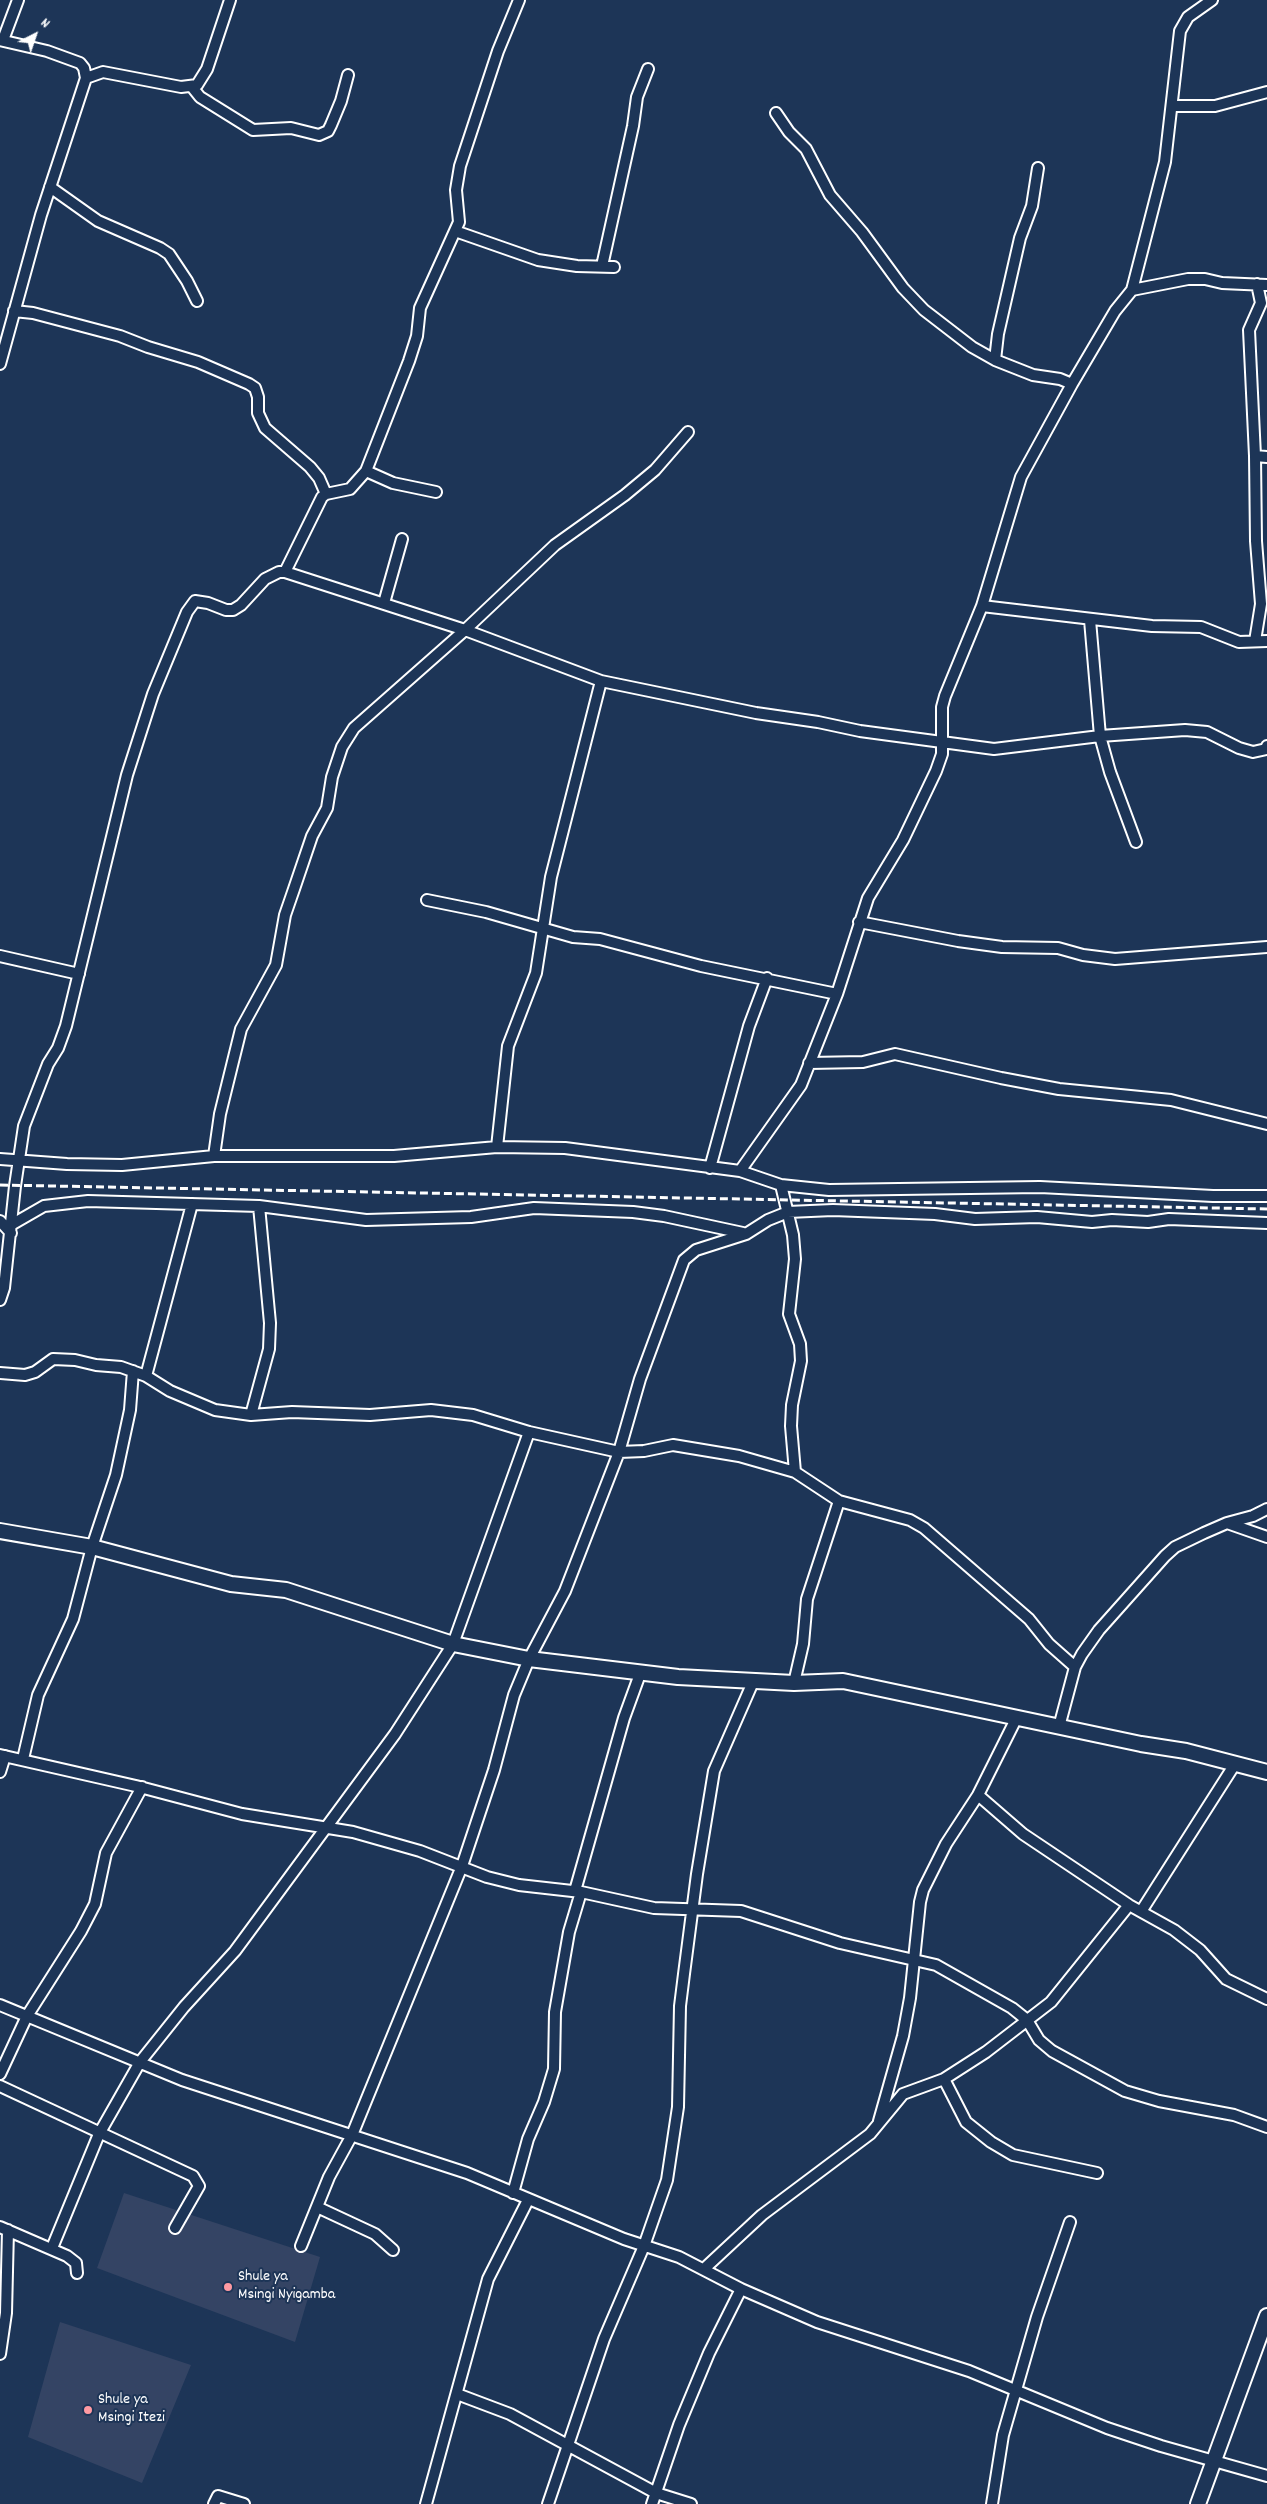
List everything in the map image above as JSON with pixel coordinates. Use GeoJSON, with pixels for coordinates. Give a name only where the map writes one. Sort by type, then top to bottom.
{"type":"FeatureCollection","features":[{"type":"Feature","properties":{"kind":"street"},"geometry":{"type":"LineString","coordinates":[[0,364],[50,187],[86,78],[84,68],[80,63],[47,51],[1,40],[18,0]]}},
{"type":"Feature","properties":{"kind":"street"},"geometry":{"type":"LineString","coordinates":[[86,78],[103,72],[181,87],[197,85],[207,69],[230,0]]}},
{"type":"Feature","properties":{"kind":"street"},"geometry":{"type":"LineString","coordinates":[[285,572],[317,504],[326,494],[350,490],[366,471],[409,361],[416,336],[420,308],[460,222],[456,190],[460,166],[498,51],[519,0]]}},
{"type":"Feature","properties":{"kind":"street"},"geometry":{"type":"LineString","coordinates":[[740,1171],[796,1092],[810,1063],[837,994],[868,898],[903,840],[936,771],[942,754],[942,707],[945,696],[958,669],[966,642],[982,606],[1021,477],[1072,384],[1115,312],[1132,290],[1159,188],[1172,106],[1180,31],[1188,17],[1212,0]]}},
{"type":"Feature","properties":{"kind":"street"},"geometry":{"type":"LineString","coordinates":[[602,266],[633,126],[637,97],[648,69]]}},
{"type":"Feature","properties":{"kind":"street"},"geometry":{"type":"LineString","coordinates":[[192,87],[200,98],[253,130],[291,128],[319,135],[328,131],[331,125],[341,101],[348,75]]}},
{"type":"Feature","properties":{"kind":"street"},"geometry":{"type":"LineString","coordinates":[[1172,106],[1215,106],[1267,92]]}},
{"type":"Feature","properties":{"kind":"street"},"geometry":{"type":"LineString","coordinates":[[776,113],[789,132],[806,149],[830,195],[862,232],[902,288],[945,328],[995,360],[1033,375],[1060,379],[1072,384]]}},
{"type":"Feature","properties":{"kind":"street"},"geometry":{"type":"LineString","coordinates":[[995,360],[998,334],[1020,238],[1032,206],[1038,168]]}},
{"type":"Feature","properties":{"kind":"street"},"geometry":{"type":"LineString","coordinates":[[50,187],[98,221],[160,248],[168,254],[187,280],[196,301]]}},
{"type":"Feature","properties":{"kind":"street"},"geometry":{"type":"LineString","coordinates":[[455,231],[538,260],[614,267]]}},
{"type":"Feature","properties":{"kind":"street"},"geometry":{"type":"LineString","coordinates":[[1132,290],[1188,279],[1206,278],[1222,283],[1262,285],[1260,303],[1249,330],[1255,456],[1254,494],[1261,604],[1255,641]]}},
{"type":"Feature","properties":{"kind":"street"},"geometry":{"type":"LineString","coordinates":[[14,311],[33,313],[120,336],[148,347],[198,362],[249,384],[255,388],[258,397],[258,413],[265,428],[310,467],[319,478],[326,494]]}},
{"type":"Feature","properties":{"kind":"street"},"geometry":{"type":"LineString","coordinates":[[214,1156],[220,1114],[241,1029],[276,965],[285,915],[306,853],[327,808],[332,778],[342,747],[354,728],[465,630],[555,545],[625,495],[655,470],[688,432]]}},
{"type":"Feature","properties":{"kind":"street"},"geometry":{"type":"LineString","coordinates":[[1255,456],[1267,457]]}},
{"type":"Feature","properties":{"kind":"street"},"geometry":{"type":"LineString","coordinates":[[366,471],[392,483],[436,492]]}},
{"type":"Feature","properties":{"kind":"street"},"geometry":{"type":"LineString","coordinates":[[384,603],[402,539]]}},
{"type":"Feature","properties":{"kind":"street"},"geometry":{"type":"LineString","coordinates":[[0,1300],[4,1288],[24,1126],[48,1064],[58,1048],[66,1026],[127,775],[153,694],[187,612],[195,601],[208,603],[226,610],[233,610],[241,605],[265,579],[279,572],[285,572],[465,630],[601,681],[756,713],[818,722],[860,731],[994,749],[1100,736],[1185,730],[1208,732],[1239,748],[1253,752],[1266,749],[1267,746]]}},
{"type":"Feature","properties":{"kind":"street"},"geometry":{"type":"LineString","coordinates":[[982,606],[1152,626],[1201,627],[1239,642],[1267,641]]}},
{"type":"Feature","properties":{"kind":"street"},"geometry":{"type":"LineString","coordinates":[[1090,620],[1100,736],[1110,772],[1136,842]]}},
{"type":"Feature","properties":{"kind":"street"},"geometry":{"type":"LineString","coordinates":[[497,1147],[508,1046],[536,973],[550,878],[601,681]]}},
{"type":"Feature","properties":{"kind":"street"},"geometry":{"type":"LineString","coordinates":[[427,900],[486,912],[573,938],[600,939],[701,966],[768,978],[837,994]]}},
{"type":"Feature","properties":{"kind":"street"},"geometry":{"type":"LineString","coordinates":[[859,922],[958,941],[1002,946],[1058,948],[1083,955],[1115,959],[1267,947]]}},
{"type":"Feature","properties":{"kind":"street"},"geometry":{"type":"LineString","coordinates":[[0,956],[79,974]]}},
{"type":"Feature","properties":{"kind":"street"},"geometry":{"type":"LineString","coordinates":[[710,1168],[725,1106],[748,1026],[768,978]]}},
{"type":"Feature","properties":{"kind":"street"},"geometry":{"type":"LineString","coordinates":[[810,1063],[863,1062],[895,1054],[1059,1089],[1171,1100],[1267,1124]]}},
{"type":"Feature","properties":{"kind":"street"},"geometry":{"type":"LineString","coordinates":[[0,1159],[68,1164],[122,1165],[214,1156],[394,1156],[497,1147],[565,1148],[740,1171],[782,1185],[830,1190],[1040,1187],[1213,1196],[1267,1196]]}},
{"type":"Feature","properties":{"kind":"street"},"geometry":{"type":"LineString","coordinates":[[782,1185],[795,1259],[788,1314],[800,1344],[801,1361],[792,1405],[791,1426],[795,1472]]}},
{"type":"Feature","properties":{"kind":"street"},"geometry":{"type":"LineString","coordinates":[[11,1229],[44,1206],[57,1203],[88,1201],[258,1206],[366,1220],[471,1217],[534,1208],[633,1212],[664,1216],[746,1234]]}},
{"type":"Feature","properties":{"kind":"street"},"geometry":{"type":"LineString","coordinates":[[146,1376],[192,1204]]}},
{"type":"Feature","properties":{"kind":"street"},"geometry":{"type":"LineString","coordinates":[[251,1415],[269,1349],[270,1323],[258,1206]]}},
{"type":"Feature","properties":{"kind":"street"},"geometry":{"type":"LineString","coordinates":[[301,2246],[329,2177],[352,2135],[462,1866],[494,1770],[514,1695],[529,1659],[565,1590],[619,1452],[640,1379],[684,1260],[696,1250],[746,1234],[768,1220],[788,1212],[833,1210],[935,1214],[975,1219],[1037,1218],[1092,1222],[1112,1220],[1148,1222],[1169,1219],[1267,1223]]}},
{"type":"Feature","properties":{"kind":"street"},"geometry":{"type":"LineString","coordinates":[[0,1221],[11,1229]]}},
{"type":"Feature","properties":{"kind":"street"},"geometry":{"type":"LineString","coordinates":[[0,1373],[25,1375],[35,1372],[54,1359],[61,1359],[96,1366],[120,1367],[146,1376],[170,1391],[215,1410],[251,1415],[292,1412],[370,1415],[431,1410],[473,1415],[529,1432],[619,1452],[644,1451],[673,1445],[739,1456],[795,1472],[839,1501],[910,1520],[924,1528],[1030,1619],[1049,1644],[1075,1667]]}},
{"type":"Feature","properties":{"kind":"street"},"geometry":{"type":"LineString","coordinates":[[23,1759],[38,1695],[73,1619],[92,1547],[124,1441],[130,1410],[132,1371]]}},
{"type":"Feature","properties":{"kind":"street"},"geometry":{"type":"LineString","coordinates":[[52,2248],[99,2134],[140,2062],[235,1950],[395,1734],[453,1644],[529,1432]]}},
{"type":"Feature","properties":{"kind":"street"},"geometry":{"type":"LineString","coordinates":[[794,1683],[803,1644],[807,1600],[839,1501]]}},
{"type":"Feature","properties":{"kind":"street"},"geometry":{"type":"LineString","coordinates":[[1059,1727],[1075,1667],[1099,1630],[1165,1556],[1175,1548],[1227,1523],[1254,1516],[1267,1509]]}},
{"type":"Feature","properties":{"kind":"street"},"geometry":{"type":"LineString","coordinates":[[1227,1523],[1267,1537]]}},
{"type":"Feature","properties":{"kind":"street"},"geometry":{"type":"LineString","coordinates":[[0,1531],[92,1547],[231,1584],[286,1590],[453,1644],[529,1659],[640,1674],[753,1682],[843,1681],[1141,1744],[1186,1751],[1267,1772]]}},
{"type":"Feature","properties":{"kind":"street"},"geometry":{"type":"LineString","coordinates":[[512,2193],[528,2139],[544,2102],[554,2069],[555,2015],[569,1932],[624,1718],[640,1674]]}},
{"type":"Feature","properties":{"kind":"street"},"geometry":{"type":"LineString","coordinates":[[548,2504],[567,2443],[604,2339],[644,2246],[667,2180],[678,2107],[680,2006],[692,1910],[714,1771],[753,1682]]}},
{"type":"Feature","properties":{"kind":"street"},"geometry":{"type":"LineString","coordinates":[[878,2126],[903,2036],[910,1998],[913,1959],[923,1890],[946,1844],[978,1795],[1016,1718]]}},
{"type":"Feature","properties":{"kind":"street"},"geometry":{"type":"LineString","coordinates":[[0,1772],[2,1756],[23,1759],[142,1787],[242,1814],[362,1835],[462,1866],[486,1877],[520,1885],[578,1892],[654,1908],[742,1911],[840,1943],[936,1965],[994,1996],[1027,2020],[1039,2040],[1052,2051],[1125,2091],[1159,2101],[1234,2115],[1267,2127]]}},
{"type":"Feature","properties":{"kind":"street"},"geometry":{"type":"LineString","coordinates":[[1142,1910],[1235,1764]]}},
{"type":"Feature","properties":{"kind":"street"},"geometry":{"type":"LineString","coordinates":[[0,2074],[27,2016],[81,1931],[95,1904],[106,1853],[142,1787]]}},
{"type":"Feature","properties":{"kind":"street"},"geometry":{"type":"LineString","coordinates":[[978,1795],[1023,1834],[1129,1905],[1142,1910],[1200,1950],[1226,1979],[1267,1999]]}},
{"type":"Feature","properties":{"kind":"street"},"geometry":{"type":"LineString","coordinates":[[705,2268],[762,2215],[870,2134],[904,2094],[944,2078],[986,2052],[1051,2002],[1129,1905]]}},
{"type":"Feature","properties":{"kind":"street"},"geometry":{"type":"LineString","coordinates":[[0,2005],[182,2080],[467,2173],[528,2200],[705,2268],[741,2289],[817,2322],[969,2371],[1107,2428],[1214,2462],[1267,2476]]}},
{"type":"Feature","properties":{"kind":"street"},"geometry":{"type":"LineString","coordinates":[[944,2078],[966,2122],[991,2142],[1014,2155],[1097,2173]]}},
{"type":"Feature","properties":{"kind":"street"},"geometry":{"type":"LineString","coordinates":[[0,2086],[99,2134],[184,2170],[199,2182],[199,2186],[175,2228]]}},
{"type":"Feature","properties":{"kind":"street"},"geometry":{"type":"LineString","coordinates":[[426,2504],[488,2278],[528,2200]]}},
{"type":"Feature","properties":{"kind":"street"},"geometry":{"type":"LineString","coordinates":[[316,2207],[374,2234],[393,2250]]}},
{"type":"Feature","properties":{"kind":"street"},"geometry":{"type":"LineString","coordinates":[[992,2504],[1004,2435],[1037,2317],[1070,2222]]}},
{"type":"Feature","properties":{"kind":"street"},"geometry":{"type":"LineString","coordinates":[[0,2354],[6,2312],[4,2229],[52,2248],[76,2263],[76,2273]]}},
{"type":"Feature","properties":{"kind":"street"},"geometry":{"type":"LineString","coordinates":[[652,2504],[679,2425],[708,2354],[741,2289]]}},
{"type":"Feature","properties":{"kind":"street"},"geometry":{"type":"LineString","coordinates":[[1198,2504],[1263,2341],[1267,2316]]}},
{"type":"Feature","properties":{"kind":"street"},"geometry":{"type":"LineString","coordinates":[[457,2394],[510,2414],[567,2443],[656,2493],[691,2504]]}},
{"type":"Feature","properties":{"kind":"street"},"geometry":{"type":"LineString","coordinates":[[214,2504],[218,2496],[244,2504]]}},
{"type":"Feature","properties":{"kind":"shaded area"},"geometry":{"type":"Polygon","coordinates":[[[124,2193],[320,2257],[295,2342],[97,2268],[124,2193]]]}},
{"type":"Feature","properties":{"kind":"shaded area"},"geometry":{"type":"Polygon","coordinates":[[[60,2322],[191,2365],[142,2483],[28,2437],[60,2322]]]}},
{"type":"Feature","properties":{"kind":"railway"},"geometry":{"type":"LineString","coordinates":[[0,1185],[1267,1209]]}},
{"type":"Feature","properties":{"kind":"place","name":"Shule ya Msingi Nyigamba"},"geometry":{"type":"Point","coordinates":[228,2287]}},
{"type":"Feature","properties":{"kind":"place","name":"Shule ya Msingi Itezi"},"geometry":{"type":"Point","coordinates":[88,2410]}}]}
